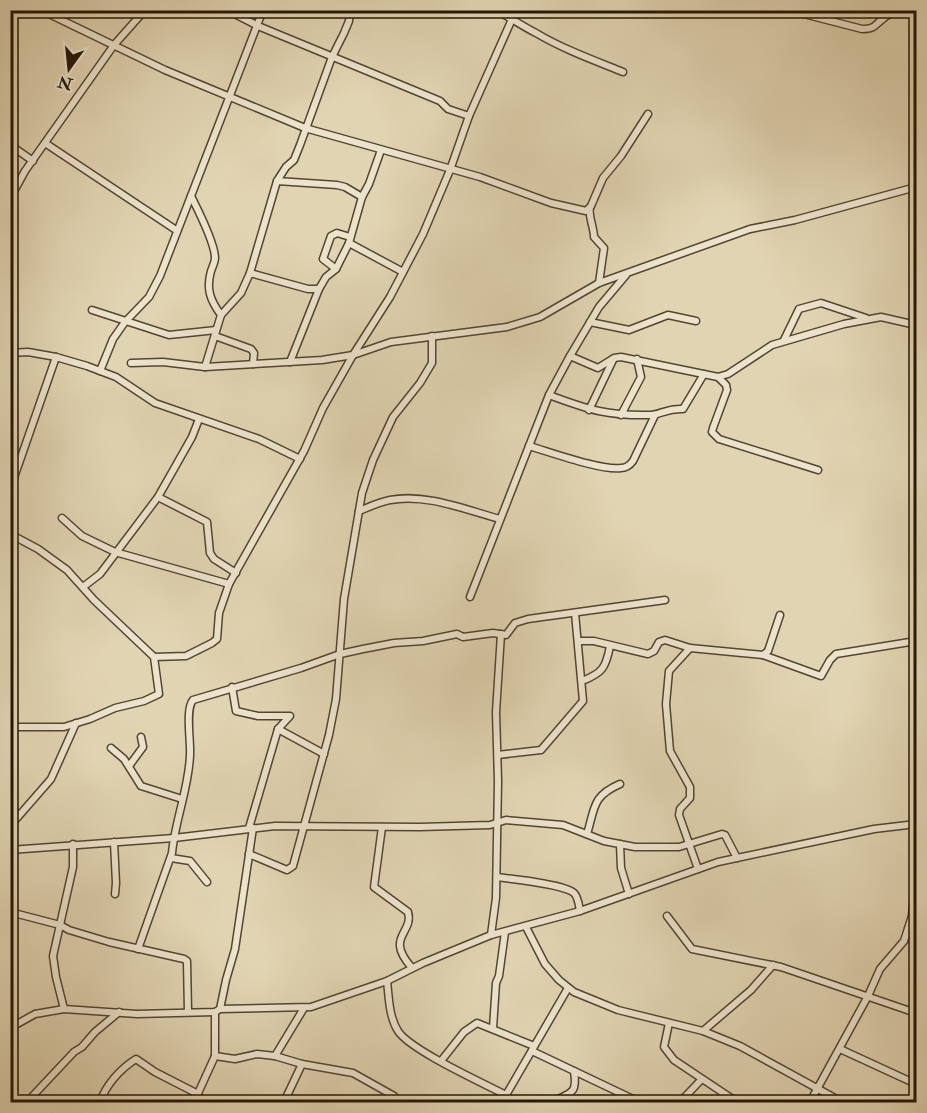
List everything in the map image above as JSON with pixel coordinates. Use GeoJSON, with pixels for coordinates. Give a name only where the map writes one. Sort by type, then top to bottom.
{"type":"FeatureCollection","features":[{"type":"Feature","properties":{"kind":"street"},"geometry":{"type":"LineString","coordinates":[[37,10],[230,98],[305,128],[480,177],[559,205],[586,211],[591,206]]}},
{"type":"Feature","properties":{"kind":"street"},"geometry":{"type":"LineString","coordinates":[[10,218],[13,193],[33,161],[114,45],[145,10]]}},
{"type":"Feature","properties":{"kind":"street"},"geometry":{"type":"LineString","coordinates":[[227,10],[258,26],[440,101],[448,109],[469,116]]}},
{"type":"Feature","properties":{"kind":"street"},"geometry":{"type":"LineString","coordinates":[[100,372],[113,339],[125,321],[149,297],[160,276],[263,10]]}},
{"type":"Feature","properties":{"kind":"street"},"geometry":{"type":"LineString","coordinates":[[206,367],[221,315],[241,293],[250,273],[277,181],[286,167],[294,160],[332,57],[345,33],[350,10]]}},
{"type":"Feature","properties":{"kind":"street"},"geometry":{"type":"LineString","coordinates":[[495,10],[567,49],[623,72]]}},
{"type":"Feature","properties":{"kind":"street"},"geometry":{"type":"LineString","coordinates":[[154,657],[186,656],[217,639],[219,613],[229,584],[300,459],[323,408],[423,234],[450,170],[469,116],[516,10]]}},
{"type":"Feature","properties":{"kind":"street"},"geometry":{"type":"LineString","coordinates":[[800,13],[869,29],[877,26],[884,18],[898,10]]}},
{"type":"Feature","properties":{"kind":"street"},"geometry":{"type":"LineString","coordinates":[[599,283],[604,248],[594,237],[594,225],[589,213],[591,206],[603,178],[621,156],[648,114]]}},
{"type":"Feature","properties":{"kind":"street"},"geometry":{"type":"LineString","coordinates":[[45,143],[176,230]]}},
{"type":"Feature","properties":{"kind":"street"},"geometry":{"type":"LineString","coordinates":[[10,145],[33,161]]}},
{"type":"Feature","properties":{"kind":"street"},"geometry":{"type":"LineString","coordinates":[[290,363],[319,289],[326,277],[336,269],[350,240],[362,197],[381,150]]}},
{"type":"Feature","properties":{"kind":"street"},"geometry":{"type":"LineString","coordinates":[[277,181],[337,185],[362,197]]}},
{"type":"Feature","properties":{"kind":"street"},"geometry":{"type":"LineString","coordinates":[[131,363],[163,362],[206,367],[290,363],[353,355],[392,342],[531,321],[599,283],[750,229],[795,220],[916,187]]}},
{"type":"Feature","properties":{"kind":"street"},"geometry":{"type":"LineString","coordinates":[[191,196],[203,219],[215,258],[208,282],[209,292],[211,302],[221,315]]}},
{"type":"Feature","properties":{"kind":"street"},"geometry":{"type":"LineString","coordinates":[[336,269],[323,259],[331,236],[337,233],[403,272]]}},
{"type":"Feature","properties":{"kind":"street"},"geometry":{"type":"LineString","coordinates":[[10,236],[10,253]]}},
{"type":"Feature","properties":{"kind":"street"},"geometry":{"type":"LineString","coordinates":[[250,273],[308,289],[319,289]]}},
{"type":"Feature","properties":{"kind":"street"},"geometry":{"type":"LineString","coordinates":[[470,597],[549,395],[599,307],[626,274]]}},
{"type":"Feature","properties":{"kind":"street"},"geometry":{"type":"LineString","coordinates":[[607,280],[617,286]]}},
{"type":"Feature","properties":{"kind":"street"},"geometry":{"type":"LineString","coordinates":[[784,340],[799,309],[819,303],[866,319]]}},
{"type":"Feature","properties":{"kind":"street"},"geometry":{"type":"LineString","coordinates":[[92,309],[169,334],[216,333],[251,349],[254,353],[253,364]]}},
{"type":"Feature","properties":{"kind":"street"},"geometry":{"type":"LineString","coordinates":[[590,322],[629,330],[668,315],[696,321]]}},
{"type":"Feature","properties":{"kind":"street"},"geometry":{"type":"LineString","coordinates":[[570,356],[598,368],[614,358],[637,359],[718,377],[729,374],[761,351],[784,340],[881,317],[916,326]]}},
{"type":"Feature","properties":{"kind":"street"},"geometry":{"type":"LineString","coordinates":[[249,855],[280,868],[290,869],[324,754],[336,699],[344,599],[359,511],[369,470],[393,417],[432,363],[432,336]]}},
{"type":"Feature","properties":{"kind":"street"},"geometry":{"type":"LineString","coordinates":[[10,353],[28,352],[56,357],[116,377],[155,403],[259,439],[300,459]]}},
{"type":"Feature","properties":{"kind":"street"},"geometry":{"type":"LineString","coordinates":[[10,489],[56,357]]}},
{"type":"Feature","properties":{"kind":"street"},"geometry":{"type":"LineString","coordinates":[[589,410],[614,358]]}},
{"type":"Feature","properties":{"kind":"street"},"geometry":{"type":"LineString","coordinates":[[621,415],[641,377],[637,359]]}},
{"type":"Feature","properties":{"kind":"street"},"geometry":{"type":"LineString","coordinates":[[549,395],[589,410],[621,415],[655,415],[671,408],[683,409],[704,374]]}},
{"type":"Feature","properties":{"kind":"street"},"geometry":{"type":"LineString","coordinates":[[718,377],[726,385],[727,390],[713,428],[712,432],[715,436],[818,470]]}},
{"type":"Feature","properties":{"kind":"street"},"geometry":{"type":"LineString","coordinates":[[529,446],[606,468],[622,468],[630,466],[655,415]]}},
{"type":"Feature","properties":{"kind":"street"},"geometry":{"type":"LineString","coordinates":[[82,587],[100,574],[158,496],[192,437],[199,419]]}},
{"type":"Feature","properties":{"kind":"street"},"geometry":{"type":"LineString","coordinates":[[158,496],[207,522],[210,553],[214,559],[236,573]]}},
{"type":"Feature","properties":{"kind":"street"},"geometry":{"type":"LineString","coordinates":[[359,511],[387,500],[408,498],[435,502],[501,519]]}},
{"type":"Feature","properties":{"kind":"street"},"geometry":{"type":"LineString","coordinates":[[62,518],[82,536],[115,552],[229,584]]}},
{"type":"Feature","properties":{"kind":"street"},"geometry":{"type":"LineString","coordinates":[[10,534],[38,549],[67,570],[154,657],[159,694],[64,727],[10,728]]}},
{"type":"Feature","properties":{"kind":"street"},"geometry":{"type":"LineString","coordinates":[[138,949],[171,858],[189,774],[190,703],[199,697],[301,668],[339,654],[457,634],[463,637],[507,634],[515,622],[528,619],[665,600]]}},
{"type":"Feature","properties":{"kind":"street"},"geometry":{"type":"LineString","coordinates":[[498,755],[537,751],[546,746],[583,701],[575,613]]}},
{"type":"Feature","properties":{"kind":"street"},"geometry":{"type":"LineString","coordinates":[[763,655],[768,651],[780,615]]}},
{"type":"Feature","properties":{"kind":"street"},"geometry":{"type":"LineString","coordinates":[[491,935],[495,917],[497,877],[496,712],[501,634]]}},
{"type":"Feature","properties":{"kind":"street"},"geometry":{"type":"LineString","coordinates":[[578,642],[590,640],[648,654],[654,651],[662,640],[690,648],[763,655],[821,676],[836,654],[916,641]]}},
{"type":"Feature","properties":{"kind":"street"},"geometry":{"type":"LineString","coordinates":[[582,681],[595,676],[605,665],[610,646]]}},
{"type":"Feature","properties":{"kind":"street"},"geometry":{"type":"LineString","coordinates":[[690,648],[669,671],[666,704],[670,751],[690,787],[690,798],[680,809],[679,815],[698,869]]}},
{"type":"Feature","properties":{"kind":"street"},"geometry":{"type":"LineString","coordinates":[[194,1102],[215,1056],[218,1010],[235,949],[251,828],[278,729],[290,716],[258,716],[236,711],[232,687]]}},
{"type":"Feature","properties":{"kind":"street"},"geometry":{"type":"LineString","coordinates":[[10,826],[51,779],[76,723]]}},
{"type":"Feature","properties":{"kind":"street"},"geometry":{"type":"LineString","coordinates":[[278,729],[324,754]]}},
{"type":"Feature","properties":{"kind":"street"},"geometry":{"type":"LineString","coordinates":[[129,766],[143,747],[141,737]]}},
{"type":"Feature","properties":{"kind":"street"},"geometry":{"type":"LineString","coordinates":[[111,748],[124,759],[141,786],[182,799]]}},
{"type":"Feature","properties":{"kind":"street"},"geometry":{"type":"LineString","coordinates":[[587,834],[597,800],[605,791],[620,784]]}},
{"type":"Feature","properties":{"kind":"street"},"geometry":{"type":"LineString","coordinates":[[10,849],[174,838],[251,828],[490,825],[506,820],[557,824],[620,844],[648,847],[679,847],[723,834],[737,858]]}},
{"type":"Feature","properties":{"kind":"street"},"geometry":{"type":"LineString","coordinates":[[10,1028],[35,1014],[64,1009],[137,1014],[303,1008],[342,998],[387,981],[491,935],[580,911],[698,869],[737,858],[874,829],[915,825],[916,832]]}},
{"type":"Feature","properties":{"kind":"street"},"geometry":{"type":"LineString","coordinates":[[382,827],[374,887],[408,912],[409,917],[400,945],[402,957],[412,968]]}},
{"type":"Feature","properties":{"kind":"street"},"geometry":{"type":"LineString","coordinates":[[114,842],[115,894]]}},
{"type":"Feature","properties":{"kind":"street"},"geometry":{"type":"LineString","coordinates":[[64,1009],[53,956],[73,867],[74,844]]}},
{"type":"Feature","properties":{"kind":"street"},"geometry":{"type":"LineString","coordinates":[[620,844],[621,868],[629,894]]}},
{"type":"Feature","properties":{"kind":"street"},"geometry":{"type":"LineString","coordinates":[[171,858],[190,861],[207,882]]}},
{"type":"Feature","properties":{"kind":"street"},"geometry":{"type":"LineString","coordinates":[[810,1102],[819,1089],[882,966],[904,941],[912,916],[916,872]]}},
{"type":"Feature","properties":{"kind":"street"},"geometry":{"type":"LineString","coordinates":[[497,877],[557,886],[571,891],[577,899],[580,911]]}},
{"type":"Feature","properties":{"kind":"street"},"geometry":{"type":"LineString","coordinates":[[10,912],[138,949],[184,959],[187,962],[188,1012]]}},
{"type":"Feature","properties":{"kind":"street"},"geometry":{"type":"LineString","coordinates":[[667,916],[692,949],[796,971],[916,1013]]}},
{"type":"Feature","properties":{"kind":"street"},"geometry":{"type":"LineString","coordinates":[[526,927],[545,964],[568,988],[618,1010],[703,1030],[740,1047],[842,1102]]}},
{"type":"Feature","properties":{"kind":"street"},"geometry":{"type":"LineString","coordinates":[[493,1029],[496,983],[505,932]]}},
{"type":"Feature","properties":{"kind":"street"},"geometry":{"type":"LineString","coordinates":[[703,1030],[751,990],[773,966]]}},
{"type":"Feature","properties":{"kind":"street"},"geometry":{"type":"LineString","coordinates":[[387,981],[390,1008],[396,1029],[407,1041],[506,1095]]}},
{"type":"Feature","properties":{"kind":"street"},"geometry":{"type":"LineString","coordinates":[[502,1102],[568,988]]}},
{"type":"Feature","properties":{"kind":"street"},"geometry":{"type":"LineString","coordinates":[[275,1056],[303,1008]]}},
{"type":"Feature","properties":{"kind":"street"},"geometry":{"type":"LineString","coordinates":[[27,1102],[74,1052],[119,1012]]}},
{"type":"Feature","properties":{"kind":"street"},"geometry":{"type":"LineString","coordinates":[[669,1023],[664,1047],[674,1060],[737,1102]]}},
{"type":"Feature","properties":{"kind":"street"},"geometry":{"type":"LineString","coordinates":[[441,1061],[472,1025],[481,1024],[533,1048],[634,1101],[647,1102]]}},
{"type":"Feature","properties":{"kind":"street"},"geometry":{"type":"LineString","coordinates":[[840,1049],[916,1084]]}},
{"type":"Feature","properties":{"kind":"street"},"geometry":{"type":"LineString","coordinates":[[215,1056],[235,1059],[257,1054],[275,1056],[302,1064],[353,1073],[393,1096],[388,1102]]}},
{"type":"Feature","properties":{"kind":"street"},"geometry":{"type":"LineString","coordinates":[[100,1102],[105,1088],[136,1059],[164,1077],[198,1094]]}},
{"type":"Feature","properties":{"kind":"street"},"geometry":{"type":"LineString","coordinates":[[284,1102],[302,1064]]}},
{"type":"Feature","properties":{"kind":"street"},"geometry":{"type":"LineString","coordinates":[[556,1102],[571,1093],[576,1086],[574,1071]]}},
{"type":"Feature","properties":{"kind":"street"},"geometry":{"type":"LineString","coordinates":[[680,1102],[701,1080]]}}]}
